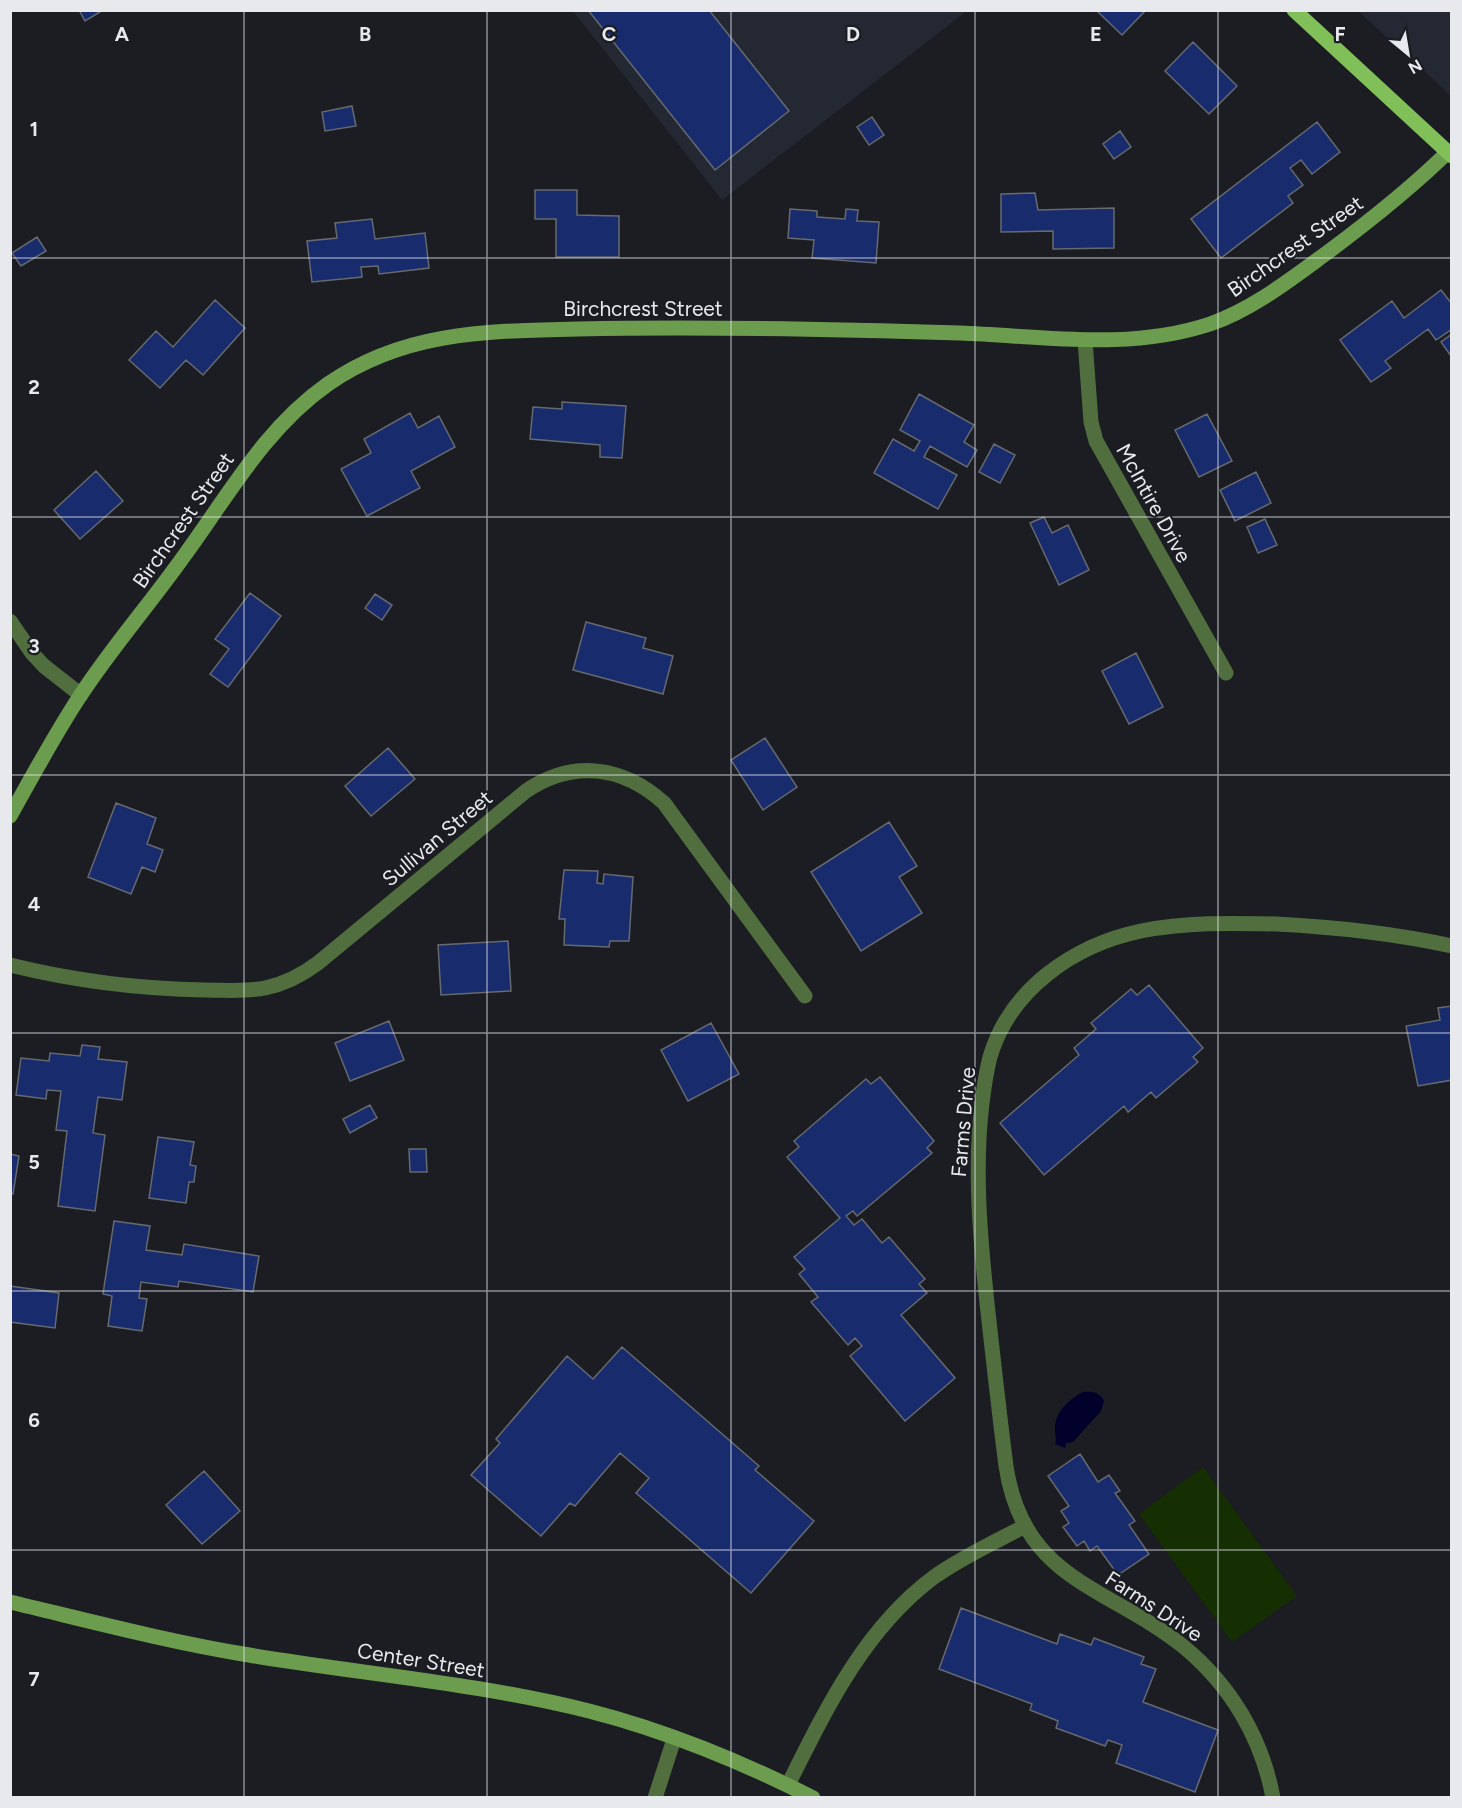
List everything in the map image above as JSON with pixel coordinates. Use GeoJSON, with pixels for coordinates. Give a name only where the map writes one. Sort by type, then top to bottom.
{"type":"FeatureCollection","features":[{"type":"Feature","properties":{"kind":"main road"},"geometry":{"type":"LineString","coordinates":[[1294,10],[1450,154]]}},
{"type":"Feature","properties":{"kind":"street","name":"Birchcrest Street"},"geometry":{"type":"LineString","coordinates":[[10,816],[50,744],[81,695],[183,558],[241,473],[292,413],[327,385],[377,356],[396,349],[444,338],[506,331],[798,328],[1085,340],[1146,338],[1175,334],[1215,322],[1241,310],[1299,274],[1408,190],[1450,154]]}},
{"type":"Feature","properties":{"kind":"street","name":"McIntire Drive"},"geometry":{"type":"LineString","coordinates":[[1085,340],[1090,422],[1096,441],[1226,673]]}},
{"type":"Feature","properties":{"kind":"street"},"geometry":{"type":"LineString","coordinates":[[10,621],[44,666],[81,695]]}},
{"type":"Feature","properties":{"kind":"street","name":"Sullivan Street"},"geometry":{"type":"LineString","coordinates":[[10,965],[90,981],[180,990],[241,990],[278,985],[300,975],[318,963],[526,791],[558,775],[589,771],[610,773],[630,780],[648,790],[664,803],[805,996]]}},
{"type":"Feature","properties":{"kind":"street","name":"Farms Drive"},"geometry":{"type":"LineString","coordinates":[[1273,1797],[1264,1762],[1247,1720],[1206,1667],[1160,1630],[1068,1574],[1046,1554],[1025,1526],[1014,1501],[1006,1466],[978,1205],[980,1124],[986,1074],[1000,1032],[1026,994],[1041,979],[1075,955],[1139,932],[1167,927],[1230,922],[1357,929],[1452,946]]}},
{"type":"Feature","properties":{"kind":"street"},"geometry":{"type":"LineString","coordinates":[[788,1785],[828,1706],[857,1660],[895,1611],[914,1593],[957,1562],[1025,1526]]}},
{"type":"Feature","properties":{"kind":"street","name":"Center Street"},"geometry":{"type":"LineString","coordinates":[[10,1602],[204,1648],[471,1689],[550,1703],[618,1719],[729,1759],[813,1797]]}},
{"type":"Feature","properties":{"kind":"street"},"geometry":{"type":"LineString","coordinates":[[655,1797],[674,1738]]}},
{"type":"Feature","properties":{"kind":"shaded area"},"geometry":{"type":"Polygon","coordinates":[[[573,11],[967,11],[722,200],[573,11]]]}},
{"type":"Feature","properties":{"kind":"shaded area"},"geometry":{"type":"Polygon","coordinates":[[[1358,11],[1451,11],[1451,96],[1358,11]]]}},
{"type":"Feature","properties":{"kind":"green space"},"geometry":{"type":"Polygon","coordinates":[[[1203,1467],[1297,1596],[1232,1642],[1139,1514],[1203,1467]]]}},
{"type":"Feature","properties":{"kind":"water"},"geometry":{"type":"Polygon","coordinates":[[[1083,1392],[1093,1392],[1100,1396],[1104,1401],[1101,1411],[1073,1442],[1066,1443],[1065,1448],[1055,1444],[1055,1424],[1060,1412],[1073,1398],[1083,1392]]]}},
{"type":"Feature","properties":{"kind":"building"},"geometry":{"type":"Polygon","coordinates":[[[79,10],[99,10],[100,12],[85,21],[79,10]]]}},
{"type":"Feature","properties":{"kind":"building"},"geometry":{"type":"Polygon","coordinates":[[[588,10],[709,10],[789,111],[715,170],[588,10]]]}},
{"type":"Feature","properties":{"kind":"building"},"geometry":{"type":"Polygon","coordinates":[[[1096,10],[1146,10],[1122,35],[1096,10]]]}},
{"type":"Feature","properties":{"kind":"building"},"geometry":{"type":"Polygon","coordinates":[[[1193,42],[1237,86],[1209,114],[1165,71],[1193,42]]]}},
{"type":"Feature","properties":{"kind":"building"},"geometry":{"type":"Polygon","coordinates":[[[352,106],[356,126],[325,131],[322,112],[352,106]]]}},
{"type":"Feature","properties":{"kind":"building"},"geometry":{"type":"Polygon","coordinates":[[[872,117],[884,135],[869,145],[857,127],[872,117]]]}},
{"type":"Feature","properties":{"kind":"building"},"geometry":{"type":"Polygon","coordinates":[[[1317,122],[1340,152],[1312,174],[1301,160],[1290,168],[1303,185],[1288,196],[1293,203],[1221,258],[1191,219],[1317,122]]]}},
{"type":"Feature","properties":{"kind":"building"},"geometry":{"type":"Polygon","coordinates":[[[1120,131],[1131,147],[1114,159],[1103,144],[1120,131]]]}},
{"type":"Feature","properties":{"kind":"building"},"geometry":{"type":"Polygon","coordinates":[[[535,190],[577,190],[577,215],[619,216],[619,257],[556,257],[556,219],[535,219],[535,190]]]}},
{"type":"Feature","properties":{"kind":"building"},"geometry":{"type":"Polygon","coordinates":[[[1035,193],[1038,210],[1114,208],[1114,248],[1053,249],[1053,231],[1001,232],[1001,194],[1035,193]]]}},
{"type":"Feature","properties":{"kind":"building"},"geometry":{"type":"Polygon","coordinates":[[[790,209],[817,211],[817,217],[845,219],[846,209],[858,210],[857,221],[879,222],[876,263],[812,258],[814,240],[788,238],[790,209]]]}},
{"type":"Feature","properties":{"kind":"building"},"geometry":{"type":"Polygon","coordinates":[[[372,219],[375,239],[425,233],[429,268],[379,274],[378,266],[361,267],[362,277],[312,282],[307,241],[337,238],[335,223],[372,219]]]}},
{"type":"Feature","properties":{"kind":"building"},"geometry":{"type":"Polygon","coordinates":[[[37,237],[46,251],[21,266],[12,253],[37,237]]]}},
{"type":"Feature","properties":{"kind":"building"},"geometry":{"type":"Polygon","coordinates":[[[1441,290],[1452,304],[1452,329],[1436,340],[1428,329],[1385,361],[1391,368],[1371,382],[1340,340],[1392,301],[1404,318],[1441,290]]]}},
{"type":"Feature","properties":{"kind":"building"},"geometry":{"type":"Polygon","coordinates":[[[215,300],[245,328],[203,375],[186,360],[160,388],[129,360],[156,331],[173,347],[215,300]]]}},
{"type":"Feature","properties":{"kind":"building"},"geometry":{"type":"Polygon","coordinates":[[[1452,334],[1452,356],[1451,356],[1441,342],[1452,334]]]}},
{"type":"Feature","properties":{"kind":"building"},"geometry":{"type":"Polygon","coordinates":[[[919,394],[974,425],[964,442],[977,450],[967,467],[930,446],[924,457],[957,475],[938,509],[874,473],[893,439],[914,451],[920,441],[900,430],[919,394]]]}},
{"type":"Feature","properties":{"kind":"building"},"geometry":{"type":"Polygon","coordinates":[[[562,402],[626,406],[622,458],[600,457],[600,445],[530,439],[533,407],[562,409],[562,402]]]}},
{"type":"Feature","properties":{"kind":"building"},"geometry":{"type":"Polygon","coordinates":[[[410,413],[418,428],[439,416],[455,447],[411,471],[420,488],[367,516],[341,469],[371,453],[364,439],[410,413]]]}},
{"type":"Feature","properties":{"kind":"building"},"geometry":{"type":"Polygon","coordinates":[[[1207,414],[1232,461],[1199,477],[1175,430],[1207,414]]]}},
{"type":"Feature","properties":{"kind":"building"},"geometry":{"type":"Polygon","coordinates":[[[994,444],[1015,455],[1000,483],[979,472],[994,444]]]}},
{"type":"Feature","properties":{"kind":"building"},"geometry":{"type":"Polygon","coordinates":[[[96,471],[123,501],[80,539],[54,510],[96,471]]]}},
{"type":"Feature","properties":{"kind":"building"},"geometry":{"type":"Polygon","coordinates":[[[1256,472],[1271,503],[1235,521],[1220,490],[1256,472]]]}},
{"type":"Feature","properties":{"kind":"building"},"geometry":{"type":"Polygon","coordinates":[[[1044,517],[1052,533],[1068,525],[1089,570],[1059,585],[1030,523],[1044,517]]]}},
{"type":"Feature","properties":{"kind":"building"},"geometry":{"type":"Polygon","coordinates":[[[1265,519],[1277,545],[1258,553],[1247,527],[1265,519]]]}},
{"type":"Feature","properties":{"kind":"building"},"geometry":{"type":"Polygon","coordinates":[[[250,593],[281,616],[228,687],[210,674],[229,649],[215,639],[250,593]]]}},
{"type":"Feature","properties":{"kind":"building"},"geometry":{"type":"Polygon","coordinates":[[[375,594],[392,605],[382,620],[365,608],[375,594]]]}},
{"type":"Feature","properties":{"kind":"building"},"geometry":{"type":"Polygon","coordinates":[[[586,622],[646,638],[643,648],[673,656],[663,694],[573,670],[586,622]]]}},
{"type":"Feature","properties":{"kind":"building"},"geometry":{"type":"Polygon","coordinates":[[[1136,653],[1163,707],[1129,724],[1102,671],[1136,653]]]}},
{"type":"Feature","properties":{"kind":"building"},"geometry":{"type":"Polygon","coordinates":[[[765,738],[797,787],[763,810],[731,760],[765,738]]]}},
{"type":"Feature","properties":{"kind":"building"},"geometry":{"type":"Polygon","coordinates":[[[388,748],[415,779],[371,816],[345,786],[388,748]]]}},
{"type":"Feature","properties":{"kind":"building"},"geometry":{"type":"Polygon","coordinates":[[[116,803],[156,818],[147,844],[163,850],[155,872],[142,867],[131,894],[88,877],[116,803]]]}},
{"type":"Feature","properties":{"kind":"building"},"geometry":{"type":"Polygon","coordinates":[[[889,822],[917,866],[899,877],[922,913],[861,951],[811,872],[889,822]]]}},
{"type":"Feature","properties":{"kind":"building"},"geometry":{"type":"Polygon","coordinates":[[[564,870],[598,871],[597,883],[603,884],[604,874],[633,877],[629,941],[610,941],[609,947],[564,945],[565,919],[559,919],[564,870]]]}},
{"type":"Feature","properties":{"kind":"building"},"geometry":{"type":"Polygon","coordinates":[[[508,941],[511,991],[441,995],[438,945],[508,941]]]}},
{"type":"Feature","properties":{"kind":"building"},"geometry":{"type":"Polygon","coordinates":[[[1149,985],[1203,1048],[1193,1057],[1198,1062],[1156,1098],[1151,1092],[1128,1112],[1124,1106],[1044,1175],[1000,1123],[1079,1055],[1074,1048],[1096,1029],[1091,1023],[1131,989],[1137,995],[1149,985]]]}},
{"type":"Feature","properties":{"kind":"building"},"geometry":{"type":"Polygon","coordinates":[[[1452,1006],[1452,1080],[1418,1086],[1406,1026],[1440,1020],[1438,1008],[1452,1006]]]}},
{"type":"Feature","properties":{"kind":"building"},"geometry":{"type":"Polygon","coordinates":[[[389,1021],[404,1060],[350,1081],[335,1043],[389,1021]]]}},
{"type":"Feature","properties":{"kind":"building"},"geometry":{"type":"Polygon","coordinates":[[[711,1023],[739,1074],[688,1101],[661,1050],[711,1023]]]}},
{"type":"Feature","properties":{"kind":"building"},"geometry":{"type":"Polygon","coordinates":[[[82,1045],[100,1047],[98,1059],[127,1062],[122,1100],[98,1097],[93,1133],[105,1135],[95,1211],[58,1206],[67,1131],[56,1130],[61,1091],[47,1090],[46,1099],[16,1095],[21,1058],[49,1061],[50,1053],[80,1056],[82,1045]]]}},
{"type":"Feature","properties":{"kind":"building"},"geometry":{"type":"Polygon","coordinates":[[[880,1077],[934,1141],[927,1148],[932,1153],[857,1216],[853,1211],[846,1216],[854,1225],[862,1219],[882,1243],[889,1237],[925,1279],[919,1284],[927,1293],[901,1315],[955,1378],[905,1421],[850,1356],[862,1346],[855,1338],[848,1345],[811,1302],[818,1297],[799,1274],[805,1269],[794,1257],[840,1218],[787,1157],[799,1147],[794,1141],[866,1079],[871,1084],[880,1077]]]}},
{"type":"Feature","properties":{"kind":"building"},"geometry":{"type":"Polygon","coordinates":[[[370,1105],[377,1118],[350,1133],[343,1119],[370,1105]]]}},
{"type":"Feature","properties":{"kind":"building"},"geometry":{"type":"Polygon","coordinates":[[[158,1137],[194,1142],[190,1165],[196,1166],[194,1182],[189,1182],[186,1203],[149,1198],[158,1137]]]}},
{"type":"Feature","properties":{"kind":"building"},"geometry":{"type":"Polygon","coordinates":[[[409,1149],[426,1149],[427,1172],[410,1172],[409,1149]]]}},
{"type":"Feature","properties":{"kind":"building"},"geometry":{"type":"Polygon","coordinates":[[[10,1154],[19,1156],[13,1194],[10,1194],[10,1154]]]}},
{"type":"Feature","properties":{"kind":"building"},"geometry":{"type":"Polygon","coordinates":[[[114,1221],[150,1226],[146,1250],[182,1255],[184,1244],[259,1256],[253,1292],[179,1281],[178,1287],[141,1282],[139,1298],[147,1299],[142,1331],[108,1326],[112,1296],[103,1294],[114,1221]]]}},
{"type":"Feature","properties":{"kind":"building"},"geometry":{"type":"Polygon","coordinates":[[[10,1286],[59,1293],[55,1328],[10,1322],[10,1286]]]}},
{"type":"Feature","properties":{"kind":"building"},"geometry":{"type":"Polygon","coordinates":[[[622,1347],[759,1466],[755,1470],[814,1521],[751,1593],[636,1493],[649,1478],[620,1453],[575,1506],[570,1503],[541,1536],[471,1475],[500,1443],[496,1439],[567,1356],[593,1379],[622,1347]]]}},
{"type":"Feature","properties":{"kind":"building"},"geometry":{"type":"Polygon","coordinates":[[[1080,1454],[1098,1482],[1109,1475],[1120,1491],[1115,1493],[1135,1521],[1129,1525],[1149,1554],[1118,1575],[1097,1546],[1090,1551],[1084,1541],[1077,1546],[1063,1527],[1069,1523],[1061,1511],[1069,1506],[1048,1476],[1080,1454]]]}},
{"type":"Feature","properties":{"kind":"building"},"geometry":{"type":"Polygon","coordinates":[[[204,1471],[240,1511],[202,1544],[166,1505],[204,1471]]]}},
{"type":"Feature","properties":{"kind":"building"},"geometry":{"type":"Polygon","coordinates":[[[961,1608],[1057,1644],[1060,1634],[1091,1645],[1094,1638],[1144,1657],[1141,1664],[1156,1669],[1143,1702],[1218,1730],[1195,1792],[1116,1763],[1122,1745],[1108,1740],[1105,1746],[1056,1728],[1058,1721],[1030,1710],[1032,1704],[939,1669],[961,1608]]]}}]}
